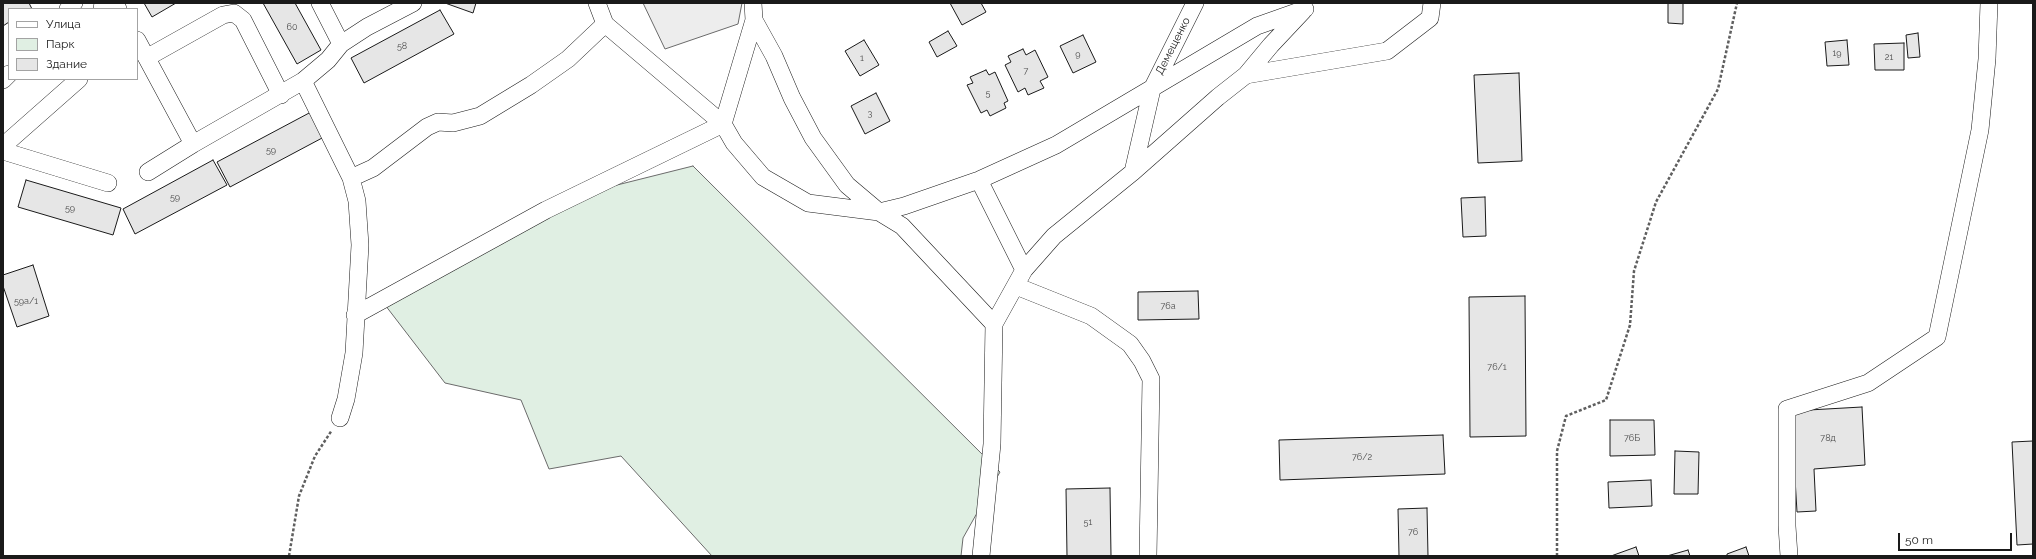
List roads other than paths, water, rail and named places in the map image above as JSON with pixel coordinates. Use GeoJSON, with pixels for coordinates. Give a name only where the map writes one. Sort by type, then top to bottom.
{"type":"FeatureCollection","features":[{"type":"Feature","properties":{"kind":"street"},"geometry":{"type":"LineString","coordinates":[[320,3],[341,44]]}},
{"type":"Feature","properties":{"kind":"street"},"geometry":{"type":"LineString","coordinates":[[148,172],[193,144],[281,95],[303,81],[328,60],[341,44],[367,27],[413,3]]}},
{"type":"Feature","properties":{"kind":"street"},"geometry":{"type":"LineString","coordinates":[[597,3],[605,24],[722,124],[734,143],[763,178],[808,203],[879,212],[904,206],[979,180],[1056,146],[1089,124],[1152,90],[1257,26],[1309,6]]}},
{"type":"Feature","properties":{"kind":"street"},"geometry":{"type":"LineString","coordinates":[[355,315],[546,210],[722,124],[754,20],[753,3]]}},
{"type":"Feature","properties":{"kind":"street","name":"Демещенко"},"geometry":{"type":"LineString","coordinates":[[1133,172],[1152,90],[1195,3]]}},
{"type":"Feature","properties":{"kind":"street"},"geometry":{"type":"LineString","coordinates":[[1246,75],[1387,51],[1430,18],[1432,3]]}},
{"type":"Feature","properties":{"kind":"street"},"geometry":{"type":"LineString","coordinates":[[1790,556],[1787,526],[1787,409],[1868,383],[1937,337],[1980,130],[1987,59],[1989,3]]}},
{"type":"Feature","properties":{"kind":"street"},"geometry":{"type":"LineString","coordinates":[[981,556],[992,444],[994,324],[1024,270],[1054,236],[1133,172],[1218,96],[1246,75],[1271,45],[1309,6]]}},
{"type":"Feature","properties":{"kind":"street"},"geometry":{"type":"LineString","coordinates":[[148,57],[223,15],[234,13],[243,20],[281,95]]}},
{"type":"Feature","properties":{"kind":"street"},"geometry":{"type":"LineString","coordinates":[[754,20],[774,56],[792,98],[812,138],[847,184],[879,212],[902,226],[994,324]]}},
{"type":"Feature","properties":{"kind":"street"},"geometry":{"type":"LineString","coordinates":[[351,178],[373,168],[427,127],[438,122],[453,123],[466,121],[480,116],[531,85],[568,59],[605,24]]}},
{"type":"Feature","properties":{"kind":"street"},"geometry":{"type":"LineString","coordinates":[[138,42],[148,57],[193,144]]}},
{"type":"Feature","properties":{"kind":"street"},"geometry":{"type":"LineString","coordinates":[[3,146],[78,80]]}},
{"type":"Feature","properties":{"kind":"street"},"geometry":{"type":"LineString","coordinates":[[303,81],[351,178],[357,201],[360,245],[354,352],[346,399],[340,418]]}},
{"type":"Feature","properties":{"kind":"street"},"geometry":{"type":"LineString","coordinates":[[3,150],[108,183]]}},
{"type":"Feature","properties":{"kind":"street"},"geometry":{"type":"LineString","coordinates":[[979,180],[1024,270]]}},
{"type":"Feature","properties":{"kind":"street"},"geometry":{"type":"LineString","coordinates":[[1016,286],[1091,316],[1130,344],[1142,361],[1151,379],[1148,556]]}}]}
